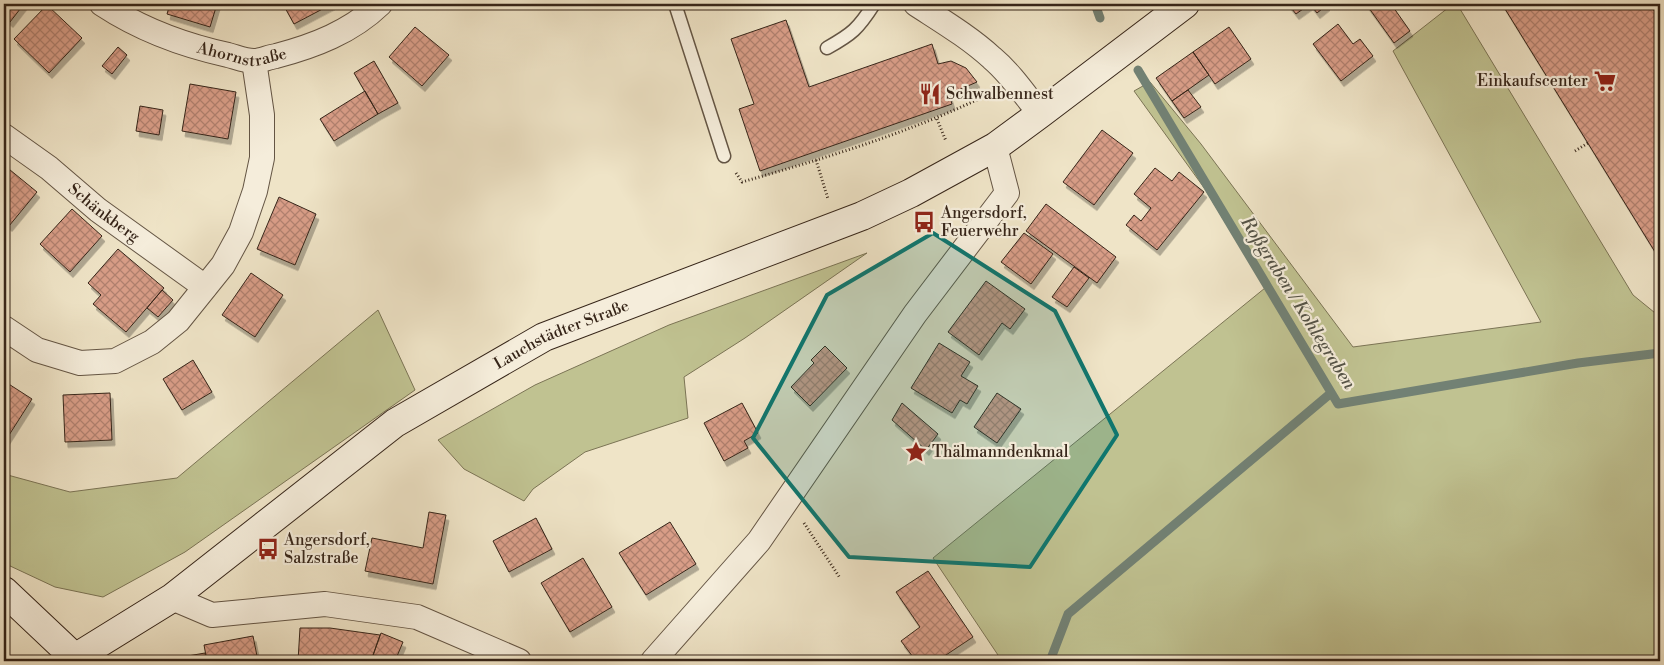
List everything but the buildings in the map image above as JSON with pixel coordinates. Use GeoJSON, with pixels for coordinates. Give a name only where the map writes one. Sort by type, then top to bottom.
{"type":"FeatureCollection","features":[{"type":"Feature","properties":{"kind":"main road","name":"Lauchstädter Straße"},"geometry":{"type":"LineString","coordinates":[[71,659],[172,598],[395,424],[544,337],[837,226],[911,193],[995,147],[1185,4]]}},
{"type":"Feature","properties":{"kind":"main road"},"geometry":{"type":"LineString","coordinates":[[4,591],[71,659]]}},
{"type":"Feature","properties":{"kind":"street","name":"Ahornstraße"},"geometry":{"type":"LineString","coordinates":[[102,4],[122,18],[174,41],[254,61],[298,50],[325,40],[353,26],[380,4]]}},
{"type":"Feature","properties":{"kind":"street"},"geometry":{"type":"LineString","coordinates":[[916,4],[985,52],[1015,82],[1040,114]]}},
{"type":"Feature","properties":{"kind":"street"},"geometry":{"type":"LineString","coordinates":[[4,328],[37,350],[80,363],[115,360],[152,342],[178,321],[223,265],[241,232],[257,182],[262,158],[262,115],[254,61]]}},
{"type":"Feature","properties":{"kind":"street","name":"Schänkberg"},"geometry":{"type":"LineString","coordinates":[[4,136],[49,168],[98,210],[205,287]]}},
{"type":"Feature","properties":{"kind":"street"},"geometry":{"type":"LineString","coordinates":[[653,661],[759,541],[920,307],[1007,193],[995,147]]}},
{"type":"Feature","properties":{"kind":"street"},"geometry":{"type":"LineString","coordinates":[[172,598],[212,615],[325,604],[417,617],[512,660]]}},
{"type":"Feature","properties":{"kind":"lane"},"geometry":{"type":"LineString","coordinates":[[674,4],[724,156]]}},
{"type":"Feature","properties":{"kind":"lane"},"geometry":{"type":"LineString","coordinates":[[827,48],[850,35],[863,21],[874,4]]}},
{"type":"Feature","properties":{"kind":"path"},"geometry":{"type":"LineString","coordinates":[[742,182],[816,160],[937,119],[1015,82]]}},
{"type":"Feature","properties":{"kind":"path"},"geometry":{"type":"LineString","coordinates":[[1576,151],[1588,143]]}},
{"type":"Feature","properties":{"kind":"path"},"geometry":{"type":"LineString","coordinates":[[816,160],[837,226]]}},
{"type":"Feature","properties":{"kind":"path"},"geometry":{"type":"LineString","coordinates":[[788,499],[840,578]]}},
{"type":"Feature","properties":{"kind":"highlighted area"},"geometry":{"type":"Polygon","coordinates":[[[933,233],[1055,311],[1117,435],[1030,567],[849,557],[753,438],[827,295],[933,233]]]}},
{"type":"Feature","properties":{"kind":"green space"},"geometry":{"type":"Polygon","coordinates":[[[1453,4],[1457,4],[1633,295],[1660,317],[1660,661],[1002,661],[933,558],[1265,288],[1205,189],[1134,91],[1150,82],[1201,144],[1353,347],[1541,322],[1393,51],[1453,4]]]}},
{"type":"Feature","properties":{"kind":"green space"},"geometry":{"type":"Polygon","coordinates":[[[867,253],[745,338],[684,377],[688,418],[585,452],[533,489],[524,501],[464,469],[438,440],[535,385],[669,325],[867,253]]]}},
{"type":"Feature","properties":{"kind":"green space"},"geometry":{"type":"Polygon","coordinates":[[[378,310],[415,390],[185,552],[103,597],[55,587],[4,562],[4,474],[70,492],[177,478],[378,310]]]}},
{"type":"Feature","properties":{"kind":"waterway"},"geometry":{"type":"LineString","coordinates":[[1095,4],[1100,18]]}},
{"type":"Feature","properties":{"kind":"waterway","name":"Roßgraben / Kohlegraben"},"geometry":{"type":"LineString","coordinates":[[1138,70],[1338,404],[1578,363],[1660,353]]}},
{"type":"Feature","properties":{"kind":"waterway"},"geometry":{"type":"LineString","coordinates":[[1050,661],[1068,614],[1331,393]]}},
{"type":"Feature","properties":{"kind":"place","name":"Einkaufscenter"},"geometry":{"type":"Point","coordinates":[1605,81]}},
{"type":"Feature","properties":{"kind":"place","name":"Schwalbennest"},"geometry":{"type":"Point","coordinates":[930,94]}},
{"type":"Feature","properties":{"kind":"place","name":"Angersdorf, Feuerwehr"},"geometry":{"type":"Point","coordinates":[924,222]}},
{"type":"Feature","properties":{"kind":"place","name":"Thälmanndenkmal"},"geometry":{"type":"Point","coordinates":[916,452]}},
{"type":"Feature","properties":{"kind":"place","name":"Angersdorf, Salzstraße"},"geometry":{"type":"Point","coordinates":[268,549]}}]}
